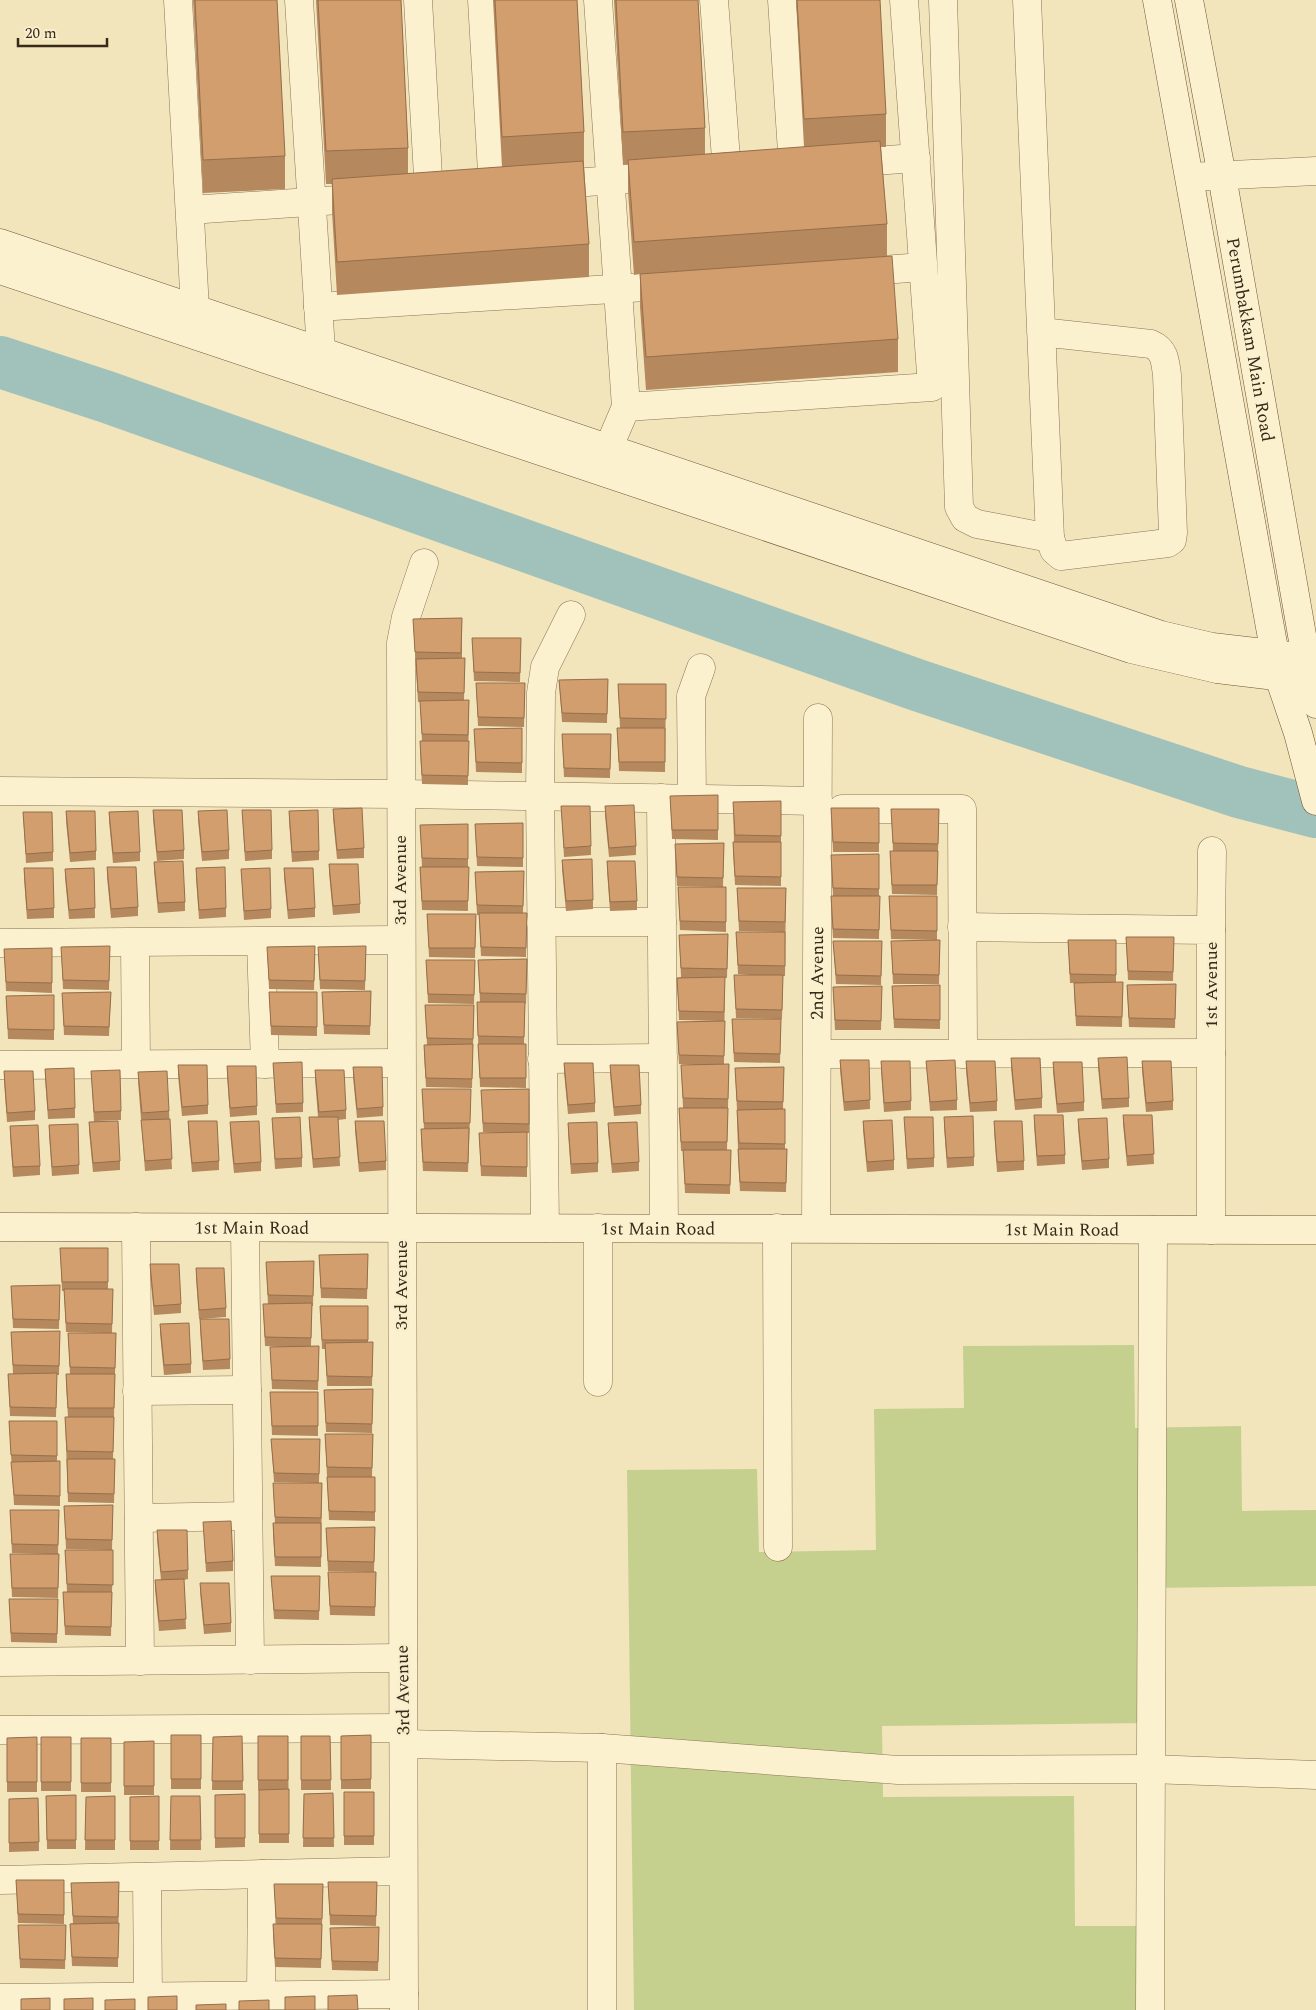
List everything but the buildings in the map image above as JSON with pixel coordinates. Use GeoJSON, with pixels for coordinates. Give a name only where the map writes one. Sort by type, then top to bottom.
{"type":"FeatureCollection","features":[{"type":"Feature","properties":{"kind":"street"},"geometry":{"type":"LineString","coordinates":[[178,0],[195,309]]}},
{"type":"Feature","properties":{"kind":"street"},"geometry":{"type":"LineString","coordinates":[[299,0],[321,352]]}},
{"type":"Feature","properties":{"kind":"street"},"geometry":{"type":"LineString","coordinates":[[409,195],[418,0]]}},
{"type":"Feature","properties":{"kind":"street"},"geometry":{"type":"LineString","coordinates":[[482,0],[493,189]]}},
{"type":"Feature","properties":{"kind":"street"},"geometry":{"type":"LineString","coordinates":[[598,0],[626,407],[608,449]]}},
{"type":"Feature","properties":{"kind":"street"},"geometry":{"type":"LineString","coordinates":[[714,0],[727,172]]}},
{"type":"Feature","properties":{"kind":"street"},"geometry":{"type":"LineString","coordinates":[[782,0],[793,167]]}},
{"type":"Feature","properties":{"kind":"street"},"geometry":{"type":"LineString","coordinates":[[626,407],[932,387],[904,0]]}},
{"type":"Feature","properties":{"kind":"street"},"geometry":{"type":"LineString","coordinates":[[943,0],[959,507],[965,518],[977,524],[1050,538]]}},
{"type":"Feature","properties":{"kind":"street"},"geometry":{"type":"LineString","coordinates":[[1027,0],[1041,332],[1050,538],[1054,550],[1061,556],[1168,543],[1172,540],[1167,375],[1164,358],[1159,348],[1151,344],[1041,332]]}},
{"type":"Feature","properties":{"kind":"street","name":"Perumbakkam Main Road"},"geometry":{"type":"LineString","coordinates":[[1157,0],[1278,666],[1316,801]]}},
{"type":"Feature","properties":{"kind":"street","name":"Perumbakkam Main Road"},"geometry":{"type":"LineString","coordinates":[[1189,0],[1312,676]]}},
{"type":"Feature","properties":{"kind":"street"},"geometry":{"type":"LineString","coordinates":[[190,210],[916,158]]}},
{"type":"Feature","properties":{"kind":"street"},"geometry":{"type":"LineString","coordinates":[[1190,177],[1316,171]]}},
{"type":"Feature","properties":{"kind":"street"},"geometry":{"type":"LineString","coordinates":[[0,243],[1161,635],[1212,647],[1312,676]]}},
{"type":"Feature","properties":{"kind":"street"},"geometry":{"type":"LineString","coordinates":[[835,274],[924,267]]}},
{"type":"Feature","properties":{"kind":"street"},"geometry":{"type":"LineString","coordinates":[[0,270],[1131,649],[1218,669],[1278,666]]}},
{"type":"Feature","properties":{"kind":"street"},"geometry":{"type":"LineString","coordinates":[[318,308],[707,283]]}},
{"type":"Feature","properties":{"kind":"street","name":"3rd Avenue"},"geometry":{"type":"LineString","coordinates":[[404,2002],[400,940],[401,644],[406,617],[424,563]]}},
{"type":"Feature","properties":{"kind":"street"},"geometry":{"type":"LineString","coordinates":[[544,1228],[540,796],[541,692],[545,667],[571,615]]}},
{"type":"Feature","properties":{"kind":"street"},"geometry":{"type":"LineString","coordinates":[[692,799],[691,696],[701,668]]}},
{"type":"Feature","properties":{"kind":"street","name":"2nd Avenue"},"geometry":{"type":"LineString","coordinates":[[816,1228],[818,718]]}},
{"type":"Feature","properties":{"kind":"street"},"geometry":{"type":"LineString","coordinates":[[0,792],[400,794],[661,798],[962,809],[963,1054]]}},
{"type":"Feature","properties":{"kind":"street"},"geometry":{"type":"LineString","coordinates":[[661,798],[664,1228]]}},
{"type":"Feature","properties":{"kind":"street"},"geometry":{"type":"LineString","coordinates":[[1211,930],[1212,851]]}},
{"type":"Feature","properties":{"kind":"street"},"geometry":{"type":"LineString","coordinates":[[541,922],[662,922]]}},
{"type":"Feature","properties":{"kind":"street","name":"1st Avenue"},"geometry":{"type":"LineString","coordinates":[[962,927],[1211,930],[1211,1230]]}},
{"type":"Feature","properties":{"kind":"street"},"geometry":{"type":"LineString","coordinates":[[0,944],[400,940]]}},
{"type":"Feature","properties":{"kind":"street"},"geometry":{"type":"LineString","coordinates":[[261,942],[265,1064]]}},
{"type":"Feature","properties":{"kind":"street"},"geometry":{"type":"LineString","coordinates":[[135,943],[136,1064]]}},
{"type":"Feature","properties":{"kind":"street"},"geometry":{"type":"LineString","coordinates":[[817,1054],[1211,1053]]}},
{"type":"Feature","properties":{"kind":"street"},"geometry":{"type":"LineString","coordinates":[[542,1058],[662,1058]]}},
{"type":"Feature","properties":{"kind":"street"},"geometry":{"type":"LineString","coordinates":[[0,1065],[401,1063]]}},
{"type":"Feature","properties":{"kind":"street","name":"1st Main Road"},"geometry":{"type":"LineString","coordinates":[[0,1227],[1316,1230]]}},
{"type":"Feature","properties":{"kind":"street"},"geometry":{"type":"LineString","coordinates":[[136,1227],[140,1661]]}},
{"type":"Feature","properties":{"kind":"street"},"geometry":{"type":"LineString","coordinates":[[245,1228],[250,1660]]}},
{"type":"Feature","properties":{"kind":"street"},"geometry":{"type":"LineString","coordinates":[[598,1228],[598,1382]]}},
{"type":"Feature","properties":{"kind":"street"},"geometry":{"type":"LineString","coordinates":[[777,1228],[778,1547]]}},
{"type":"Feature","properties":{"kind":"street"},"geometry":{"type":"LineString","coordinates":[[1150,2010],[1152,1230]]}},
{"type":"Feature","properties":{"kind":"street"},"geometry":{"type":"LineString","coordinates":[[138,1391],[247,1390]]}},
{"type":"Feature","properties":{"kind":"street"},"geometry":{"type":"LineString","coordinates":[[139,1518],[248,1516]]}},
{"type":"Feature","properties":{"kind":"street"},"geometry":{"type":"LineString","coordinates":[[0,1662],[403,1658]]}},
{"type":"Feature","properties":{"kind":"street"},"geometry":{"type":"LineString","coordinates":[[0,1730],[404,1736],[602,1748],[898,1770],[1150,1769],[1316,1775]]}},
{"type":"Feature","properties":{"kind":"street"},"geometry":{"type":"LineString","coordinates":[[602,1748],[602,2010]]}},
{"type":"Feature","properties":{"kind":"street"},"geometry":{"type":"LineString","coordinates":[[0,1880],[403,1871]]}},
{"type":"Feature","properties":{"kind":"street"},"geometry":{"type":"LineString","coordinates":[[260,1996],[262,1874]]}},
{"type":"Feature","properties":{"kind":"street"},"geometry":{"type":"LineString","coordinates":[[147,1877],[148,1996]]}},
{"type":"Feature","properties":{"kind":"street"},"geometry":{"type":"LineString","coordinates":[[0,1998],[260,1996],[404,2002]]}},
{"type":"Feature","properties":{"kind":"green space"},"geometry":{"type":"Polygon","coordinates":[[[1134,1345],[1135,1428],[1241,1426],[1242,1511],[1316,1510],[1316,1586],[1146,1588],[1148,1723],[882,1726],[883,1797],[1074,1796],[1075,1926],[1142,1926],[1143,2010],[634,2010],[627,1470],[757,1469],[759,1552],[876,1550],[874,1409],[964,1408],[963,1346],[1134,1345]]]}},
{"type":"Feature","properties":{"kind":"waterway"},"geometry":{"type":"LineString","coordinates":[[0,362],[107,397],[917,685],[1239,792],[1316,812]]}}]}
